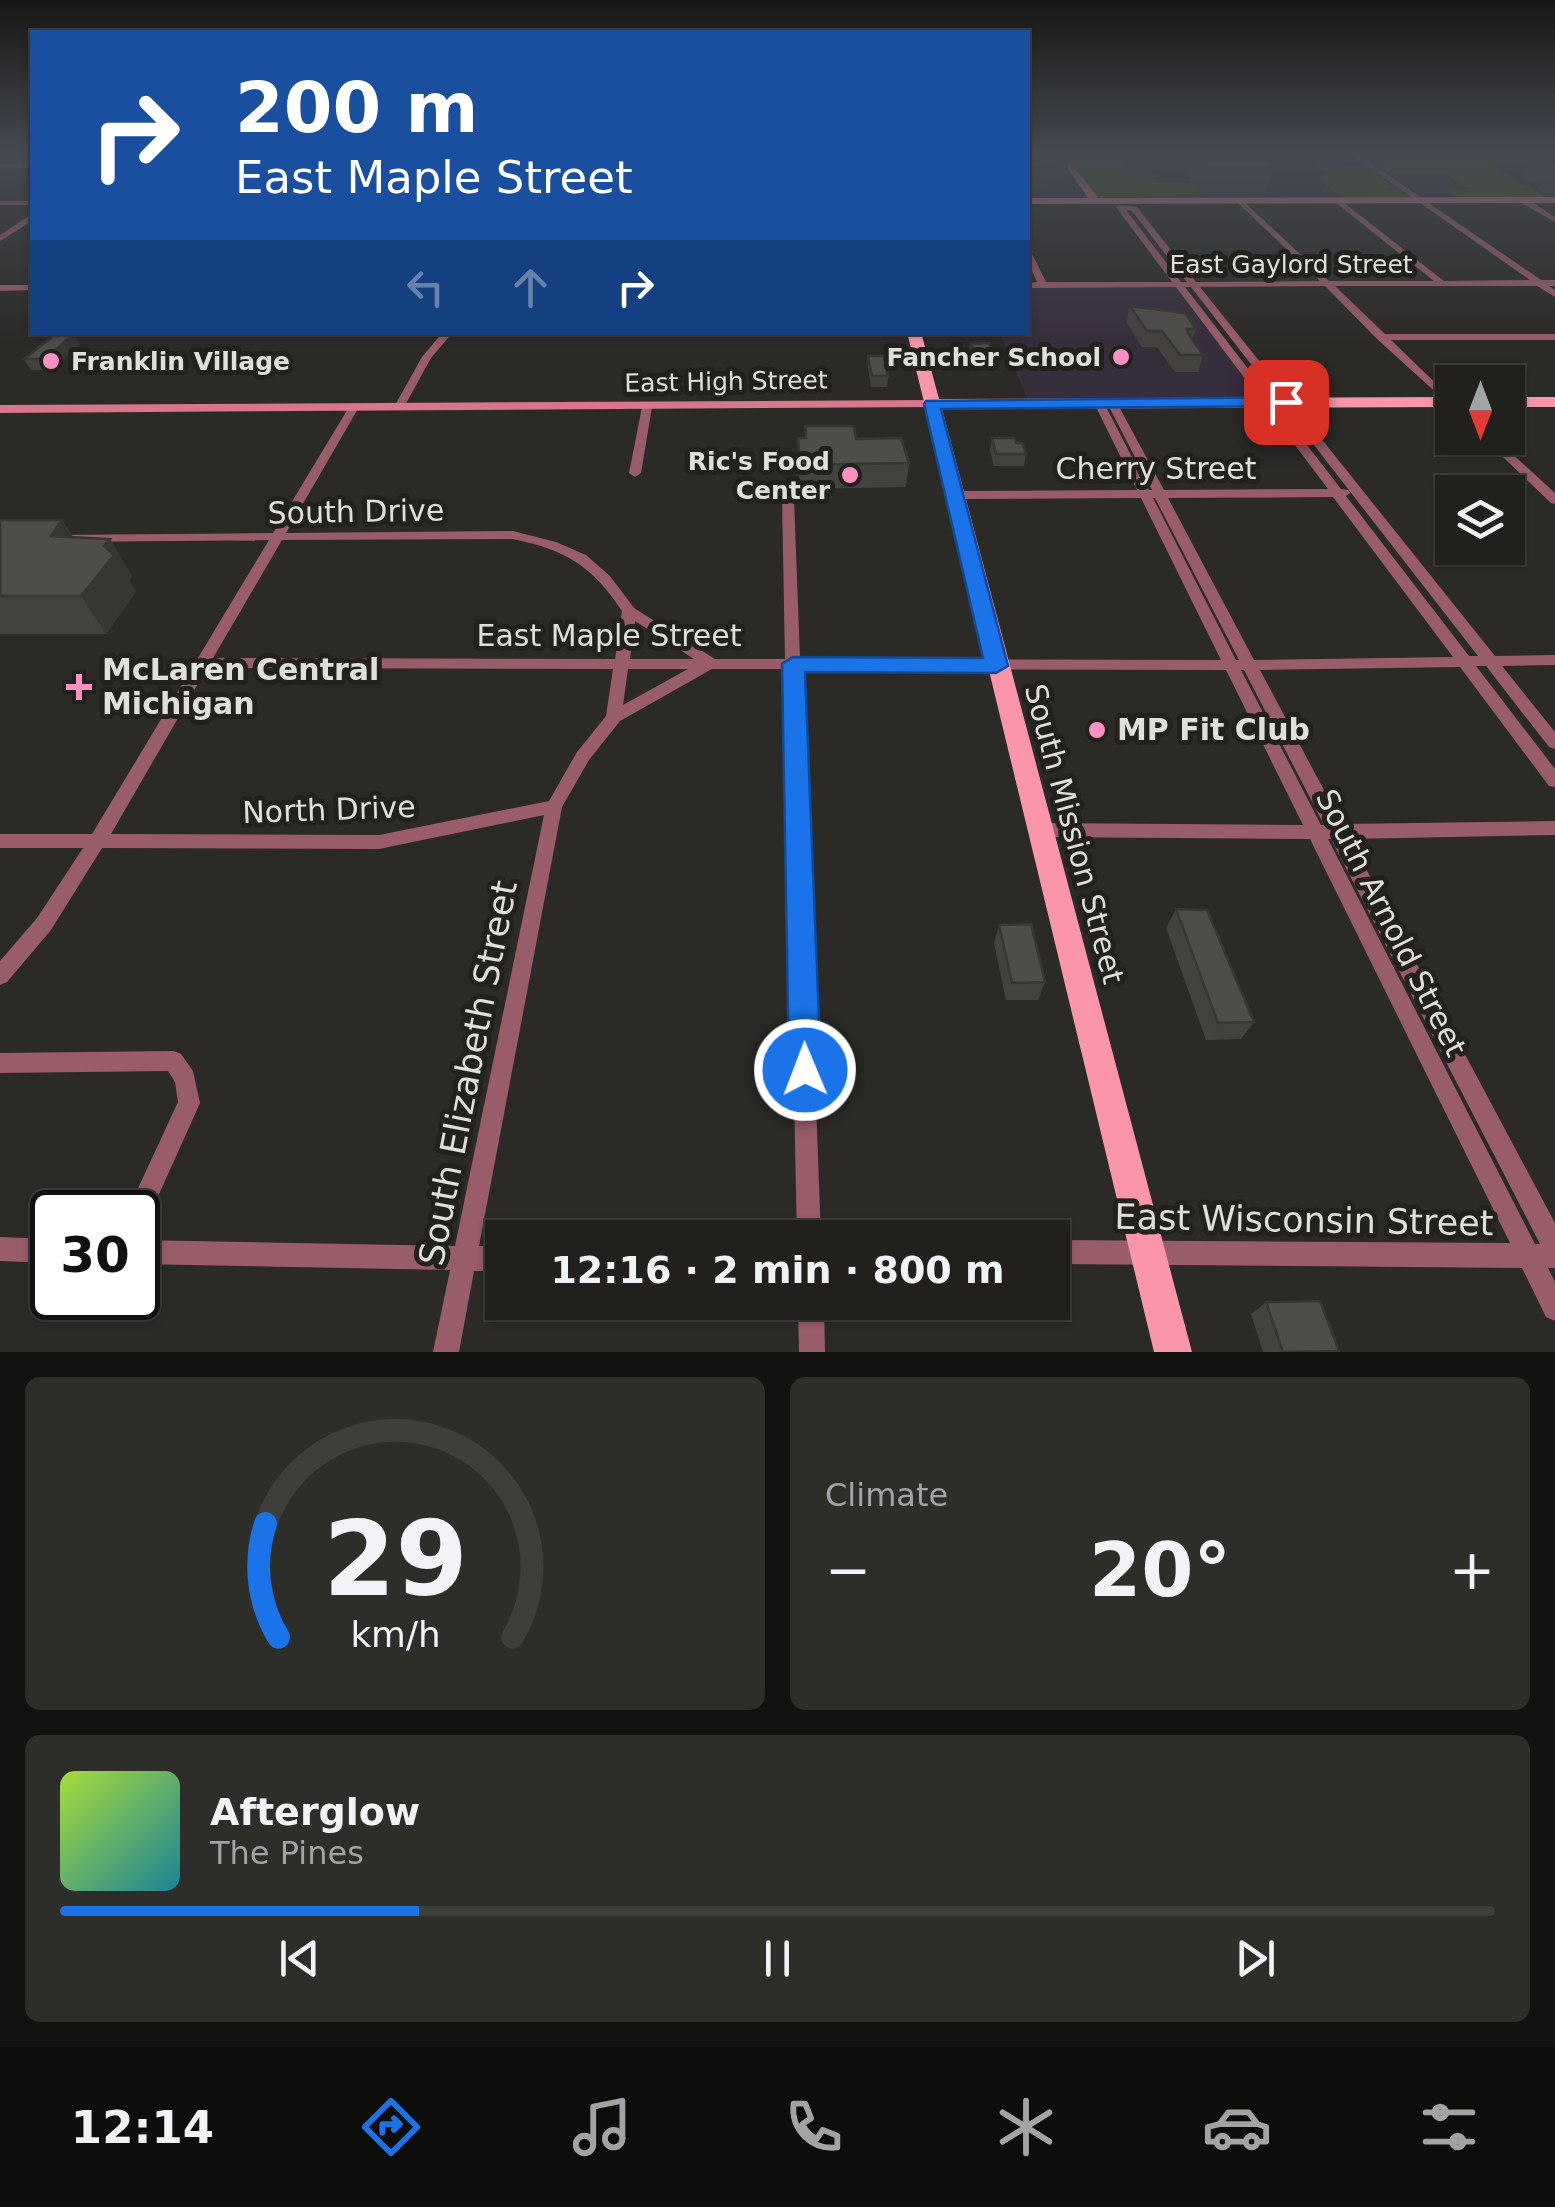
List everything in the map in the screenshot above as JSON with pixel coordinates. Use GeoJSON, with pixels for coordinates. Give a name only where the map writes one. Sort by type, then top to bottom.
{"type":"FeatureCollection","features":[{"type":"Feature","properties":{"kind":"main road","name":"South Mission Street"},"geometry":{"type":"LineString","coordinates":[[915,335],[1173,1352]]}},
{"type":"Feature","properties":{"kind":"main road"},"geometry":{"type":"LineString","coordinates":[[1525,402],[1555,402]]}},
{"type":"Feature","properties":{"kind":"main road","name":"East High Street"},"geometry":{"type":"LineString","coordinates":[[932,404],[1435,403]]}},
{"type":"Feature","properties":{"kind":"street"},"geometry":{"type":"LineString","coordinates":[[1128,216],[1286,402],[1555,743]]}},
{"type":"Feature","properties":{"kind":"street"},"geometry":{"type":"LineString","coordinates":[[1139,216],[1267,402],[1555,781]]}},
{"type":"Feature","properties":{"kind":"street"},"geometry":{"type":"LineString","coordinates":[[1257,216],[1435,387]]}},
{"type":"Feature","properties":{"kind":"street"},"geometry":{"type":"LineString","coordinates":[[1358,216],[1443,284]]}},
{"type":"Feature","properties":{"kind":"street"},"geometry":{"type":"LineString","coordinates":[[1443,216],[1555,294]]}},
{"type":"Feature","properties":{"kind":"street"},"geometry":{"type":"LineString","coordinates":[[0,239],[30,219]]}},
{"type":"Feature","properties":{"kind":"street"},"geometry":{"type":"LineString","coordinates":[[1030,258],[1042,284]]}},
{"type":"Feature","properties":{"kind":"street","name":"East Gaylord Street"},"geometry":{"type":"LineString","coordinates":[[1030,284],[1555,283]]}},
{"type":"Feature","properties":{"kind":"street"},"geometry":{"type":"LineString","coordinates":[[0,288],[30,288]]}},
{"type":"Feature","properties":{"kind":"street"},"geometry":{"type":"LineString","coordinates":[[398,407],[427,357],[446,335]]}},
{"type":"Feature","properties":{"kind":"street"},"geometry":{"type":"LineString","coordinates":[[1380,337],[1555,336]]}},
{"type":"Feature","properties":{"kind":"street","name":"South Arnold Street"},"geometry":{"type":"LineString","coordinates":[[1105,403],[1239,665],[1314,832],[1542,1257],[1555,1308]]}},
{"type":"Feature","properties":{"kind":"street","name":"East High Street"},"geometry":{"type":"LineString","coordinates":[[0,409],[932,404]]}},
{"type":"Feature","properties":{"kind":"street"},"geometry":{"type":"LineString","coordinates":[[0,976],[44,924],[98,840],[354,407]]}},
{"type":"Feature","properties":{"kind":"street"},"geometry":{"type":"LineString","coordinates":[[635,473],[647,407]]}},
{"type":"Feature","properties":{"kind":"street"},"geometry":{"type":"LineString","coordinates":[[1509,455],[1548,487],[1555,500]]}},
{"type":"Feature","properties":{"kind":"street","name":"Cherry Street"},"geometry":{"type":"LineString","coordinates":[[953,495],[1359,494]]}},
{"type":"Feature","properties":{"kind":"street"},"geometry":{"type":"LineString","coordinates":[[788,498],[808,1220]]}},
{"type":"Feature","properties":{"kind":"street","name":"South Drive"},"geometry":{"type":"LineString","coordinates":[[37,538],[513,535],[537,539],[587,560],[604,574],[629,611]]}},
{"type":"Feature","properties":{"kind":"street"},"geometry":{"type":"LineString","coordinates":[[554,807],[583,756],[614,717],[712,663],[629,611],[614,717]]}},
{"type":"Feature","properties":{"kind":"street","name":"East Maple Street"},"geometry":{"type":"LineString","coordinates":[[202,663],[996,666],[1555,660]]}},
{"type":"Feature","properties":{"kind":"street","name":"South Arnold Street"},"geometry":{"type":"LineString","coordinates":[[1239,665],[1336,832],[1555,1248]]}},
{"type":"Feature","properties":{"kind":"street","name":"North Drive"},"geometry":{"type":"LineString","coordinates":[[0,840],[380,842],[554,807]]}},
{"type":"Feature","properties":{"kind":"street","name":"South Elizabeth Street"},"geometry":{"type":"LineString","coordinates":[[446,1352],[554,807]]}},
{"type":"Feature","properties":{"kind":"street"},"geometry":{"type":"LineString","coordinates":[[1041,830],[1336,832],[1555,828]]}},
{"type":"Feature","properties":{"kind":"street"},"geometry":{"type":"LineString","coordinates":[[0,1064],[174,1062],[185,1079],[188,1103],[149,1190]]}},
{"type":"Feature","properties":{"kind":"street"},"geometry":{"type":"LineString","coordinates":[[0,1249],[30,1250]]}},
{"type":"Feature","properties":{"kind":"street","name":"East Wisconsin Street"},"geometry":{"type":"LineString","coordinates":[[1070,1252],[1542,1257]]}},
{"type":"Feature","properties":{"kind":"street"},"geometry":{"type":"LineString","coordinates":[[160,1253],[485,1259]]}},
{"type":"Feature","properties":{"kind":"street"},"geometry":{"type":"LineString","coordinates":[[811,1320],[812,1352]]}},
{"type":"Feature","properties":{"kind":"shaded area","name":"Fancher School"},"geometry":{"type":"Polygon","coordinates":[[[1177,284],[1263,397],[1027,398],[1001,335],[1030,335],[1030,285],[1177,284]]]}},
{"type":"Feature","properties":{"kind":"building"},"geometry":{"type":"Polygon","coordinates":[[[1130,306],[1185,313],[1196,329],[1187,329],[1188,333],[1203,355],[1180,355],[1162,331],[1147,331],[1130,306]]]}},
{"type":"Feature","properties":{"kind":"building"},"geometry":{"type":"Polygon","coordinates":[[[49,335],[73,335],[44,359],[24,359],[51,338],[49,335]]]}},
{"type":"Feature","properties":{"kind":"building"},"geometry":{"type":"Polygon","coordinates":[[[989,343],[996,359],[978,359],[971,344],[989,343]]]}},
{"type":"Feature","properties":{"kind":"building"},"geometry":{"type":"Polygon","coordinates":[[[868,356],[884,356],[888,376],[872,376],[868,356]]]}},
{"type":"Feature","properties":{"kind":"building"},"geometry":{"type":"Polygon","coordinates":[[[805,426],[854,426],[856,439],[901,438],[909,463],[800,465],[798,438],[806,438],[805,426]]]}},
{"type":"Feature","properties":{"kind":"building"},"geometry":{"type":"Polygon","coordinates":[[[992,438],[1014,438],[1016,443],[1022,443],[1026,454],[996,454],[992,438]]]}},
{"type":"Feature","properties":{"kind":"building"},"geometry":{"type":"Polygon","coordinates":[[[0,520],[62,520],[51,536],[110,539],[104,546],[114,555],[81,596],[0,596],[0,520]]]}},
{"type":"Feature","properties":{"kind":"building"},"geometry":{"type":"Polygon","coordinates":[[[1176,909],[1207,910],[1254,1022],[1218,1023],[1176,909]]]}},
{"type":"Feature","properties":{"kind":"building"},"geometry":{"type":"Polygon","coordinates":[[[1031,924],[1045,982],[1012,983],[999,925],[1031,924]]]}},
{"type":"Feature","properties":{"kind":"building"},"geometry":{"type":"Polygon","coordinates":[[[1320,1301],[1339,1351],[1283,1352],[1266,1302],[1320,1301]]]}},
{"type":"Feature","properties":{"kind":"place","name":"Fancher School"},"geometry":{"type":"Point","coordinates":[1121,357]}},
{"type":"Feature","properties":{"kind":"place","name":"Franklin Village"},"geometry":{"type":"Point","coordinates":[51,361]}},
{"type":"Feature","properties":{"kind":"place","name":"Ric's Food Center"},"geometry":{"type":"Point","coordinates":[850,475]}},
{"type":"Feature","properties":{"kind":"place","name":"McLaren Central Michigan"},"geometry":{"type":"Point","coordinates":[79,687]}},
{"type":"Feature","properties":{"kind":"place","name":"MP Fit Club"},"geometry":{"type":"Point","coordinates":[1097,730]}},
{"type":"Feature","properties":{"kind":"route"},"geometry":{"type":"LineString","coordinates":[[805,1070],[793,664],[996,666],[932,404],[1286,402]]}}]}
